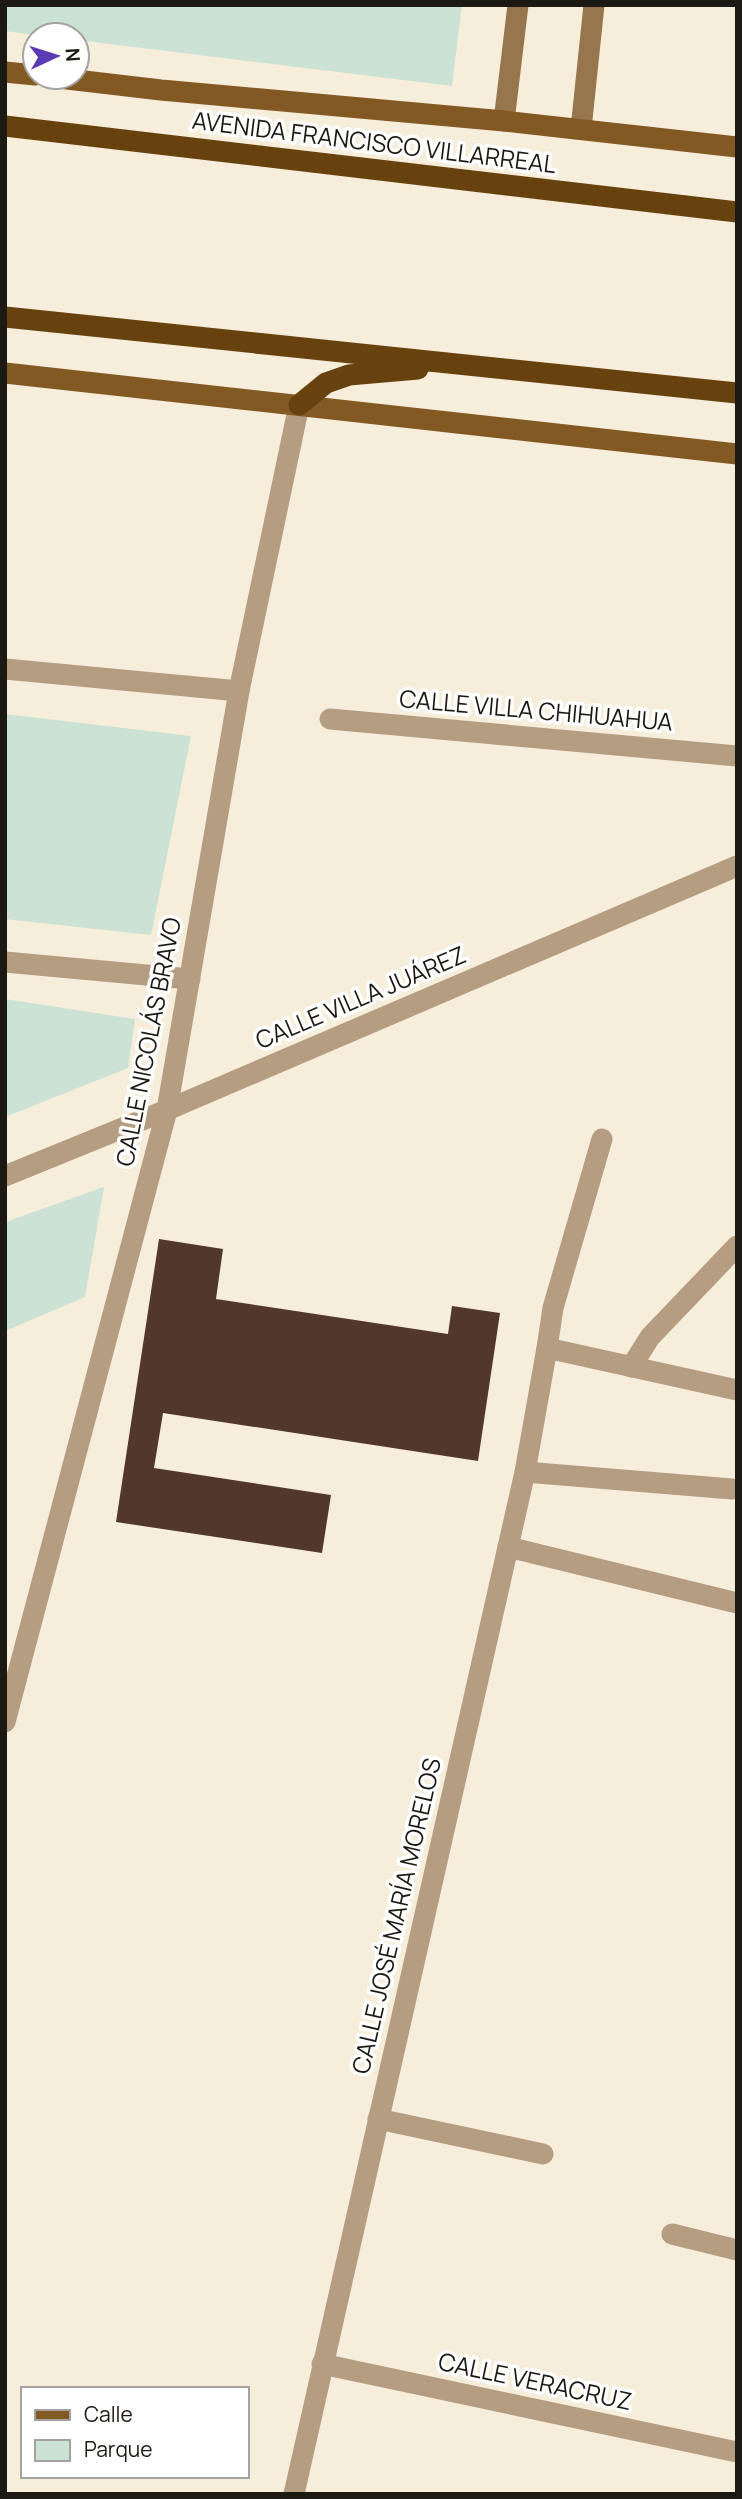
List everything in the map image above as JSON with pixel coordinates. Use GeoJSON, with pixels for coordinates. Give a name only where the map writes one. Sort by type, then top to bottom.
{"type":"FeatureCollection","features":[{"type":"Feature","properties":{"kind":"highway","name":"AVENIDA FRANCISCO VILLARREAL"},"geometry":{"type":"LineString","coordinates":[[5,126],[737,212]]}},
{"type":"Feature","properties":{"kind":"highway"},"geometry":{"type":"LineString","coordinates":[[5,317],[737,393]]}},
{"type":"Feature","properties":{"kind":"highway"},"geometry":{"type":"LineString","coordinates":[[299,405],[326,383],[349,375],[465,365]]}},
{"type":"Feature","properties":{"kind":"main road"},"geometry":{"type":"LineString","coordinates":[[91,82],[503,121],[737,147]]}},
{"type":"Feature","properties":{"kind":"main road"},"geometry":{"type":"LineString","coordinates":[[5,373],[737,454]]}},
{"type":"Feature","properties":{"kind":"street"},"geometry":{"type":"LineString","coordinates":[[503,121],[518,5]]}},
{"type":"Feature","properties":{"kind":"street"},"geometry":{"type":"LineString","coordinates":[[581,129],[594,5]]}},
{"type":"Feature","properties":{"kind":"street","name":"CALLE NICOLÁS BRAVO"},"geometry":{"type":"LineString","coordinates":[[5,1722],[167,1110],[239,691],[299,405]]}},
{"type":"Feature","properties":{"kind":"street"},"geometry":{"type":"LineString","coordinates":[[5,669],[239,691]]}},
{"type":"Feature","properties":{"kind":"street","name":"CALLE VILLA CHIHUAHUA"},"geometry":{"type":"LineString","coordinates":[[330,719],[737,756]]}},
{"type":"Feature","properties":{"kind":"street","name":"CALLE VILLA JUÁREZ"},"geometry":{"type":"LineString","coordinates":[[5,1176],[167,1110],[737,866]]}},
{"type":"Feature","properties":{"kind":"street"},"geometry":{"type":"LineString","coordinates":[[5,962],[190,979]]}},
{"type":"Feature","properties":{"kind":"street","name":"CALLE JOSÉ MARÍA MORELOS"},"geometry":{"type":"LineString","coordinates":[[294,2494],[525,1472],[553,1308],[602,1139]]}},
{"type":"Feature","properties":{"kind":"street"},"geometry":{"type":"LineString","coordinates":[[631,1367],[650,1337],[737,1246]]}},
{"type":"Feature","properties":{"kind":"street"},"geometry":{"type":"LineString","coordinates":[[547,1348],[737,1390]]}},
{"type":"Feature","properties":{"kind":"street"},"geometry":{"type":"LineString","coordinates":[[525,1472],[732,1489]]}},
{"type":"Feature","properties":{"kind":"street"},"geometry":{"type":"LineString","coordinates":[[508,1547],[737,1603]]}},
{"type":"Feature","properties":{"kind":"street"},"geometry":{"type":"LineString","coordinates":[[378,2119],[543,2154]]}},
{"type":"Feature","properties":{"kind":"street"},"geometry":{"type":"LineString","coordinates":[[672,2234],[737,2250]]}},
{"type":"Feature","properties":{"kind":"street","name":"CALLE VERACRUZ"},"geometry":{"type":"LineString","coordinates":[[322,2364],[737,2452]]}},
{"type":"Feature","properties":{"kind":"green space"},"geometry":{"type":"Polygon","coordinates":[[[5,5],[462,5],[452,86],[91,42],[91,21],[21,21],[21,33],[5,31],[5,5]]]}},
{"type":"Feature","properties":{"kind":"green space"},"geometry":{"type":"Polygon","coordinates":[[[5,714],[191,736],[151,935],[5,919],[5,714]]]}},
{"type":"Feature","properties":{"kind":"green space"},"geometry":{"type":"Polygon","coordinates":[[[5,999],[135,1019],[128,1068],[5,1117],[5,999]]]}},
{"type":"Feature","properties":{"kind":"green space"},"geometry":{"type":"Polygon","coordinates":[[[104,1187],[85,1297],[5,1331],[5,1222],[104,1187]]]}},
{"type":"Feature","properties":{"kind":"building"},"geometry":{"type":"Polygon","coordinates":[[[159,1239],[223,1249],[216,1299],[448,1334],[452,1306],[500,1313],[478,1461],[163,1413],[154,1468],[331,1495],[322,1553],[116,1522],[159,1239]]]}}]}
